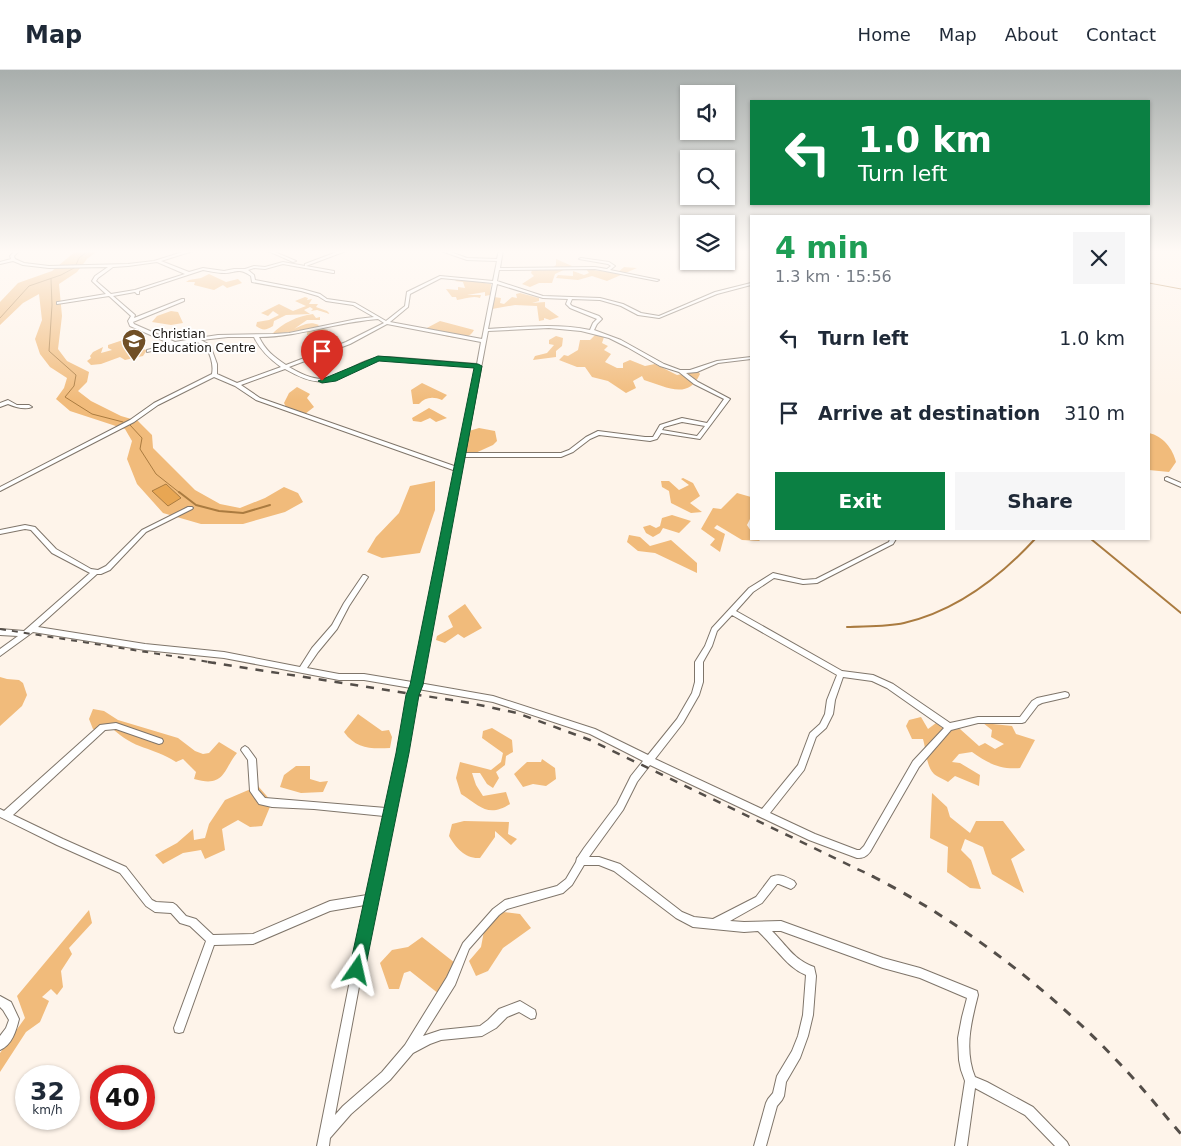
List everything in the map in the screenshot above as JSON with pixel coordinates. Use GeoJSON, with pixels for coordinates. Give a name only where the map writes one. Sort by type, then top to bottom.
{"type":"FeatureCollection","features":[{"type":"Feature","properties":{"kind":"street"},"geometry":{"type":"LineString","coordinates":[[58,304],[80,300]]}},
{"type":"Feature","properties":{"kind":"street"},"geometry":{"type":"LineString","coordinates":[[116,300],[133,316],[130,322]]}},
{"type":"Feature","properties":{"kind":"street"},"geometry":{"type":"LineString","coordinates":[[130,322],[182,300]]}},
{"type":"Feature","properties":{"kind":"street"},"geometry":{"type":"LineString","coordinates":[[327,300],[354,304],[387,323],[484,341]]}},
{"type":"Feature","properties":{"kind":"street"},"geometry":{"type":"LineString","coordinates":[[237,386],[348,343],[387,323],[407,306],[407,300]]}},
{"type":"Feature","properties":{"kind":"street"},"geometry":{"type":"LineString","coordinates":[[324,1141],[492,300]]}},
{"type":"Feature","properties":{"kind":"street"},"geometry":{"type":"LineString","coordinates":[[570,300],[568,304],[571,307],[597,316],[600,320],[595,322],[592,330]]}},
{"type":"Feature","properties":{"kind":"street"},"geometry":{"type":"LineString","coordinates":[[607,300],[640,314],[659,316],[700,300]]}},
{"type":"Feature","properties":{"kind":"street"},"geometry":{"type":"LineString","coordinates":[[149,351],[173,343],[193,340],[224,336],[291,334],[348,321],[380,318]]}},
{"type":"Feature","properties":{"kind":"street"},"geometry":{"type":"LineString","coordinates":[[130,322],[148,334],[173,343]]}},
{"type":"Feature","properties":{"kind":"street"},"geometry":{"type":"LineString","coordinates":[[486,330],[558,328],[592,330],[613,338],[662,365],[681,372],[727,398],[698,438],[659,431]]}},
{"type":"Feature","properties":{"kind":"street"},"geometry":{"type":"LineString","coordinates":[[256,336],[257,341],[268,354],[286,367],[301,375],[322,381],[333,379],[378,358],[478,366]]}},
{"type":"Feature","properties":{"kind":"street"},"geometry":{"type":"LineString","coordinates":[[0,489],[132,421],[156,404],[214,376],[216,369],[208,345],[193,340]]}},
{"type":"Feature","properties":{"kind":"street"},"geometry":{"type":"LineString","coordinates":[[681,372],[699,370],[720,362],[750,358]]}},
{"type":"Feature","properties":{"kind":"street"},"geometry":{"type":"LineString","coordinates":[[214,376],[268,403],[459,470]]}},
{"type":"Feature","properties":{"kind":"street"},"geometry":{"type":"LineString","coordinates":[[0,405],[8,402],[16,406],[29,406]]}},
{"type":"Feature","properties":{"kind":"street"},"geometry":{"type":"LineString","coordinates":[[462,455],[561,455],[572,452],[598,433],[650,439],[655,438],[662,426],[682,420],[708,425]]}},
{"type":"Feature","properties":{"kind":"street"},"geometry":{"type":"LineString","coordinates":[[1167,480],[1181,485]]}},
{"type":"Feature","properties":{"kind":"street"},"geometry":{"type":"LineString","coordinates":[[0,532],[25,527],[33,528],[54,550],[94,572],[104,571],[136,539],[150,528],[190,508]]}},
{"type":"Feature","properties":{"kind":"street"},"geometry":{"type":"LineString","coordinates":[[324,1141],[347,1110],[386,1076],[409,1049],[452,981],[464,950],[472,937],[501,908],[563,888],[572,878],[580,861],[615,815],[634,779],[680,722],[698,689],[699,662],[714,630],[733,612],[750,590],[771,576],[803,582],[817,581],[891,543],[892,540]]}},
{"type":"Feature","properties":{"kind":"street"},"geometry":{"type":"LineString","coordinates":[[0,654],[29,631],[94,572]]}},
{"type":"Feature","properties":{"kind":"street"},"geometry":{"type":"LineString","coordinates":[[302,670],[315,650],[336,628],[346,605],[365,577]]}},
{"type":"Feature","properties":{"kind":"street"},"geometry":{"type":"LineString","coordinates":[[733,612],[841,674],[873,678],[890,686],[949,727]]}},
{"type":"Feature","properties":{"kind":"street"},"geometry":{"type":"LineString","coordinates":[[0,632],[29,631],[145,647],[234,656],[339,677],[364,677],[494,699],[592,731],[710,790],[764,813],[812,837],[851,852],[862,854],[867,849],[916,764],[949,727],[978,720],[1022,720],[1035,703],[1040,700],[1065,695]]}},
{"type":"Feature","properties":{"kind":"street"},"geometry":{"type":"LineString","coordinates":[[764,813],[797,774],[806,758],[813,735],[824,726],[841,674]]}},
{"type":"Feature","properties":{"kind":"street"},"geometry":{"type":"LineString","coordinates":[[159,741],[116,726],[103,727],[3,814],[123,870],[149,904],[155,907],[173,908],[183,920],[192,922],[211,940],[253,938],[330,906],[372,898]]}},
{"type":"Feature","properties":{"kind":"street"},"geometry":{"type":"LineString","coordinates":[[245,750],[252,759],[254,791],[266,803],[389,812]]}},
{"type":"Feature","properties":{"kind":"street"},"geometry":{"type":"LineString","coordinates":[[580,861],[599,861],[616,867],[686,920],[698,924],[760,927],[781,926],[883,963],[920,974],[973,995],[962,1049],[964,1067],[970,1082],[962,1146]]}},
{"type":"Feature","properties":{"kind":"street"},"geometry":{"type":"LineString","coordinates":[[714,925],[759,900],[774,880],[779,879],[791,884]]}},
{"type":"Feature","properties":{"kind":"street"},"geometry":{"type":"LineString","coordinates":[[760,927],[780,947],[788,959],[800,968],[810,971],[811,976],[808,1015],[803,1036],[796,1054],[781,1080],[778,1096],[772,1103],[760,1146]]}},
{"type":"Feature","properties":{"kind":"street"},"geometry":{"type":"LineString","coordinates":[[179,1028],[211,940]]}},
{"type":"Feature","properties":{"kind":"street"},"geometry":{"type":"LineString","coordinates":[[0,1001],[7,1006],[14,1019],[11,1031],[0,1045]]}},
{"type":"Feature","properties":{"kind":"street"},"geometry":{"type":"LineString","coordinates":[[409,1049],[428,1039],[482,1031],[502,1013],[520,1006],[532,1014]]}},
{"type":"Feature","properties":{"kind":"street"},"geometry":{"type":"LineString","coordinates":[[970,1082],[983,1086],[1029,1111],[1063,1146]]}},
{"type":"Feature","properties":{"kind":"shaded area"},"geometry":{"type":"Polygon","coordinates":[[[2,300],[28,300],[0,325],[0,302],[2,300]]]}},
{"type":"Feature","properties":{"kind":"shaded area"},"geometry":{"type":"Polygon","coordinates":[[[40,300],[61,300],[62,316],[58,349],[67,361],[89,372],[87,382],[78,391],[91,401],[121,416],[138,421],[152,435],[153,448],[195,490],[220,504],[240,508],[265,498],[284,487],[298,493],[303,502],[285,512],[243,524],[201,524],[163,513],[137,484],[127,459],[132,441],[125,429],[70,411],[56,399],[64,388],[67,378],[50,367],[40,354],[35,339],[42,320],[40,300]]]}},
{"type":"Feature","properties":{"kind":"shaded area"},"geometry":{"type":"Polygon","coordinates":[[[311,300],[309,304],[318,304],[316,307],[330,314],[317,310],[311,311],[313,309],[310,307],[304,310],[310,314],[286,315],[274,321],[273,326],[266,329],[256,326],[257,322],[269,320],[279,315],[273,311],[268,316],[261,313],[279,304],[293,311],[306,306],[295,301],[311,300]]]}},
{"type":"Feature","properties":{"kind":"shaded area"},"geometry":{"type":"Polygon","coordinates":[[[493,300],[501,300],[500,303],[504,304],[508,300],[539,300],[532,303],[545,302],[545,307],[559,317],[550,320],[544,318],[544,320],[539,321],[537,306],[515,305],[492,309],[493,300]]]}},
{"type":"Feature","properties":{"kind":"shaded area"},"geometry":{"type":"Polygon","coordinates":[[[171,311],[178,312],[183,323],[171,325],[152,322],[157,316],[171,311]]]}},
{"type":"Feature","properties":{"kind":"shaded area"},"geometry":{"type":"Polygon","coordinates":[[[313,314],[316,318],[320,317],[320,320],[307,320],[294,329],[312,323],[319,325],[317,327],[328,330],[328,334],[322,333],[320,335],[338,336],[338,341],[326,344],[328,342],[307,335],[307,330],[272,334],[301,316],[313,314]]]}},
{"type":"Feature","properties":{"kind":"shaded area"},"geometry":{"type":"Polygon","coordinates":[[[440,321],[474,330],[470,335],[458,338],[444,336],[425,329],[440,321]]]}},
{"type":"Feature","properties":{"kind":"shaded area"},"geometry":{"type":"Polygon","coordinates":[[[596,334],[604,337],[602,343],[608,346],[604,350],[611,354],[605,362],[617,368],[623,368],[623,363],[630,360],[645,366],[655,364],[677,375],[698,371],[700,374],[695,382],[683,389],[668,388],[644,380],[642,376],[633,381],[636,388],[626,393],[608,381],[592,377],[585,367],[577,367],[559,360],[564,355],[568,356],[578,350],[580,340],[590,340],[596,334]]]}},
{"type":"Feature","properties":{"kind":"shaded area"},"geometry":{"type":"Polygon","coordinates":[[[556,336],[563,338],[562,346],[556,351],[556,357],[533,360],[535,356],[547,353],[554,345],[549,344],[549,340],[556,336]]]}},
{"type":"Feature","properties":{"kind":"shaded area"},"geometry":{"type":"Polygon","coordinates":[[[123,340],[124,344],[136,344],[138,348],[147,350],[143,356],[125,360],[120,357],[101,364],[91,365],[87,361],[91,358],[90,356],[93,352],[103,347],[101,353],[112,350],[108,348],[108,345],[123,340]]]}},
{"type":"Feature","properties":{"kind":"shaded area"},"geometry":{"type":"Polygon","coordinates":[[[422,383],[447,395],[442,400],[429,398],[419,404],[413,404],[411,390],[422,383]]]}},
{"type":"Feature","properties":{"kind":"shaded area"},"geometry":{"type":"Polygon","coordinates":[[[297,387],[310,394],[307,398],[314,407],[305,414],[287,409],[284,403],[289,393],[297,387]]]}},
{"type":"Feature","properties":{"kind":"shaded area"},"geometry":{"type":"Polygon","coordinates":[[[429,408],[447,418],[436,422],[430,418],[421,422],[413,421],[412,418],[429,408]]]}},
{"type":"Feature","properties":{"kind":"shaded area"},"geometry":{"type":"Polygon","coordinates":[[[479,428],[495,431],[497,441],[493,445],[471,455],[462,453],[462,438],[469,431],[479,428]]]}},
{"type":"Feature","properties":{"kind":"shaded area"},"geometry":{"type":"Polygon","coordinates":[[[1150,433],[1163,440],[1172,452],[1176,462],[1169,472],[1150,470],[1150,433]]]}},
{"type":"Feature","properties":{"kind":"shaded area"},"geometry":{"type":"Polygon","coordinates":[[[683,478],[693,483],[700,496],[690,503],[702,512],[691,513],[671,503],[669,491],[662,487],[661,481],[669,481],[679,490],[689,485],[681,479],[683,478]]]}},
{"type":"Feature","properties":{"kind":"shaded area"},"geometry":{"type":"Polygon","coordinates":[[[435,481],[435,510],[420,553],[382,558],[367,552],[376,537],[399,513],[410,486],[435,481]]]}},
{"type":"Feature","properties":{"kind":"shaded area"},"geometry":{"type":"Polygon","coordinates":[[[166,484],[181,498],[168,506],[152,491],[166,484]]]}},
{"type":"Feature","properties":{"kind":"shaded area"},"geometry":{"type":"Polygon","coordinates":[[[737,493],[750,497],[750,519],[747,525],[750,530],[750,540],[760,541],[742,540],[717,525],[714,528],[725,534],[720,552],[710,545],[715,539],[701,529],[713,508],[721,509],[737,493]]]}},
{"type":"Feature","properties":{"kind":"shaded area"},"geometry":{"type":"Polygon","coordinates":[[[672,515],[691,521],[679,533],[663,528],[660,533],[653,537],[646,533],[643,527],[650,525],[656,528],[660,526],[662,518],[672,515]]]}},
{"type":"Feature","properties":{"kind":"shaded area"},"geometry":{"type":"Polygon","coordinates":[[[629,535],[640,537],[650,546],[671,540],[697,563],[697,573],[655,553],[638,551],[627,542],[629,535]]]}},
{"type":"Feature","properties":{"kind":"shaded area"},"geometry":{"type":"Polygon","coordinates":[[[465,604],[482,628],[464,638],[458,634],[445,643],[436,640],[437,636],[453,627],[448,616],[465,604]]]}},
{"type":"Feature","properties":{"kind":"shaded area"},"geometry":{"type":"Polygon","coordinates":[[[0,677],[19,680],[23,683],[27,695],[22,706],[0,726],[0,677]]]}},
{"type":"Feature","properties":{"kind":"shaded area"},"geometry":{"type":"Polygon","coordinates":[[[93,709],[104,711],[118,720],[178,738],[195,751],[203,754],[209,753],[219,742],[237,753],[218,779],[204,781],[194,779],[196,772],[183,759],[176,762],[128,740],[111,727],[101,730],[93,729],[89,719],[93,709]]]}},
{"type":"Feature","properties":{"kind":"shaded area"},"geometry":{"type":"Polygon","coordinates":[[[358,714],[382,731],[389,730],[392,737],[390,748],[364,747],[349,738],[344,732],[358,714]]]}},
{"type":"Feature","properties":{"kind":"shaded area"},"geometry":{"type":"Polygon","coordinates":[[[921,717],[928,729],[936,723],[945,730],[960,729],[979,746],[985,743],[995,749],[1004,744],[991,737],[992,730],[983,723],[1012,726],[1016,734],[1035,740],[1020,768],[994,765],[972,752],[959,754],[952,762],[960,763],[980,775],[979,786],[955,776],[948,782],[931,771],[923,739],[912,739],[906,726],[909,720],[921,717]]]}},
{"type":"Feature","properties":{"kind":"shaded area"},"geometry":{"type":"Polygon","coordinates":[[[492,728],[512,740],[513,752],[506,756],[505,765],[496,772],[499,778],[493,788],[487,784],[480,773],[472,773],[476,785],[483,796],[506,792],[510,804],[496,810],[484,809],[461,794],[456,778],[460,762],[491,770],[501,762],[503,753],[482,738],[483,731],[492,728]]]}},
{"type":"Feature","properties":{"kind":"shaded area"},"geometry":{"type":"Polygon","coordinates":[[[542,759],[555,768],[556,779],[546,786],[533,784],[523,787],[514,774],[527,762],[541,762],[542,759]]]}},
{"type":"Feature","properties":{"kind":"shaded area"},"geometry":{"type":"Polygon","coordinates":[[[296,766],[310,766],[310,779],[320,782],[328,781],[323,792],[301,793],[280,787],[284,775],[296,766]]]}},
{"type":"Feature","properties":{"kind":"shaded area"},"geometry":{"type":"Polygon","coordinates":[[[258,786],[272,802],[262,826],[250,827],[238,820],[222,829],[225,850],[205,859],[201,850],[183,853],[163,864],[155,855],[177,843],[193,829],[194,840],[205,838],[209,824],[225,800],[258,786]]]}},
{"type":"Feature","properties":{"kind":"shaded area"},"geometry":{"type":"Polygon","coordinates":[[[932,793],[947,807],[950,817],[970,833],[976,821],[1003,821],[1025,850],[1011,859],[1024,893],[992,874],[983,847],[965,839],[961,850],[971,860],[981,889],[970,888],[947,872],[948,847],[930,838],[932,793]]]}},
{"type":"Feature","properties":{"kind":"shaded area"},"geometry":{"type":"Polygon","coordinates":[[[464,821],[509,822],[508,834],[517,839],[511,845],[495,831],[495,837],[480,858],[470,857],[465,855],[455,845],[449,836],[452,824],[464,821]]]}},
{"type":"Feature","properties":{"kind":"shaded area"},"geometry":{"type":"Polygon","coordinates":[[[89,910],[92,923],[69,948],[72,954],[61,971],[63,987],[57,995],[51,989],[42,997],[49,1001],[40,1022],[26,1032],[0,1072],[0,1053],[25,1018],[17,996],[89,910]]]}},
{"type":"Feature","properties":{"kind":"shaded area"},"geometry":{"type":"Polygon","coordinates":[[[503,912],[520,914],[531,928],[503,948],[488,971],[476,976],[469,961],[481,947],[484,931],[503,912]]]}},
{"type":"Feature","properties":{"kind":"shaded area"},"geometry":{"type":"Polygon","coordinates":[[[422,937],[455,963],[439,994],[410,971],[404,973],[399,989],[389,989],[380,963],[392,950],[408,947],[422,937]]]}},
{"type":"Feature","properties":{"kind":"waterway"},"geometry":{"type":"LineString","coordinates":[[0,318],[16,300]]}},
{"type":"Feature","properties":{"kind":"waterway"},"geometry":{"type":"LineString","coordinates":[[52,300],[49,351],[76,375],[74,386],[65,397],[92,414],[123,422]]}},
{"type":"Feature","properties":{"kind":"waterway"},"geometry":{"type":"LineString","coordinates":[[130,425],[142,438],[140,449],[156,474],[180,493]]}},
{"type":"Feature","properties":{"kind":"waterway"},"geometry":{"type":"LineString","coordinates":[[179,492],[196,505],[219,511],[243,513],[270,505]]}},
{"type":"Feature","properties":{"kind":"waterway"},"geometry":{"type":"LineString","coordinates":[[847,627],[883,626],[904,623],[923,618],[941,610],[976,591],[992,579],[1034,540]]}},
{"type":"Feature","properties":{"kind":"waterway"},"geometry":{"type":"LineString","coordinates":[[1092,540],[1181,613]]}},
{"type":"Feature","properties":{"kind":"railway"},"geometry":{"type":"LineString","coordinates":[[0,629],[216,663]]}},
{"type":"Feature","properties":{"kind":"railway"},"geometry":{"type":"LineString","coordinates":[[208,662],[470,703],[517,713],[590,740],[873,876]]}},
{"type":"Feature","properties":{"kind":"railway"},"geometry":{"type":"LineString","coordinates":[[873,876],[906,894],[939,915],[1004,960],[1036,985],[1066,1011],[1121,1065],[1181,1134]]}},
{"type":"Feature","properties":{"kind":"place","name":"Christian Education Centre"},"geometry":{"type":"Point","coordinates":[134,362]}},
{"type":"Feature","properties":{"kind":"route"},"geometry":{"type":"LineString","coordinates":[[322,381],[333,379],[378,358],[478,366],[462,455],[430,605],[416,685],[412,695],[402,753],[357,970]]}}]}
